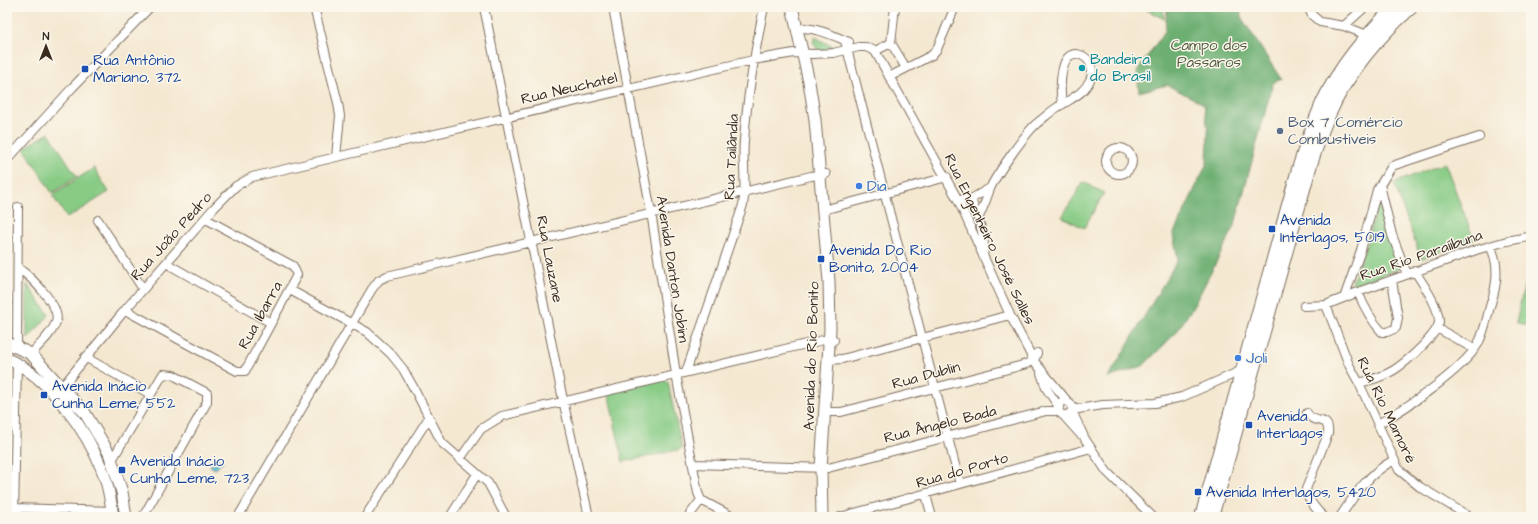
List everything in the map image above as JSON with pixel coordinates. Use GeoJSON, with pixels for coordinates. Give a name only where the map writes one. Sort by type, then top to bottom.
{"type":"FeatureCollection","features":[{"type":"Feature","properties":{"kind":"main road","name":"Avenida do Rio Bonito"},"geometry":{"type":"LineString","coordinates":[[792,7],[818,96],[826,209],[835,267],[822,517]]}},
{"type":"Feature","properties":{"kind":"main road","name":"Avenida do Rio Bonito"},"geometry":{"type":"LineString","coordinates":[[799,7],[804,28],[806,54]]}},
{"type":"Feature","properties":{"kind":"main road"},"geometry":{"type":"LineString","coordinates":[[1201,517],[1298,169],[1310,135],[1326,95],[1342,68],[1367,35],[1394,7]]}},
{"type":"Feature","properties":{"kind":"main road"},"geometry":{"type":"LineString","coordinates":[[1212,517],[1311,164],[1330,112],[1341,91],[1378,40],[1412,7]]}},
{"type":"Feature","properties":{"kind":"main road"},"geometry":{"type":"LineString","coordinates":[[12,345],[31,354],[62,386],[85,413],[112,460],[122,492],[126,517]]}},
{"type":"Feature","properties":{"kind":"main road"},"geometry":{"type":"LineString","coordinates":[[12,360],[30,371],[49,389],[75,421],[103,473],[112,514]]}},
{"type":"Feature","properties":{"kind":"main road","name":"Avenida do Rio Bonito"},"geometry":{"type":"LineString","coordinates":[[825,468],[829,517]]}},
{"type":"Feature","properties":{"kind":"street"},"geometry":{"type":"LineString","coordinates":[[7,160],[72,88],[150,7]]}},
{"type":"Feature","properties":{"kind":"street"},"geometry":{"type":"LineString","coordinates":[[314,7],[340,116],[336,158]]}},
{"type":"Feature","properties":{"kind":"street","name":"Rua Lauzane"},"geometry":{"type":"LineString","coordinates":[[484,7],[563,400],[589,517]]}},
{"type":"Feature","properties":{"kind":"street","name":"Avenida Danton Jobim"},"geometry":{"type":"LineString","coordinates":[[613,7],[650,212],[676,374],[698,493],[701,500]]}},
{"type":"Feature","properties":{"kind":"street","name":"Rua Tailândia"},"geometry":{"type":"LineString","coordinates":[[686,372],[737,228],[746,192],[743,149],[753,60],[764,7]]}},
{"type":"Feature","properties":{"kind":"street"},"geometry":{"type":"LineString","coordinates":[[895,7],[891,44],[906,68]]}},
{"type":"Feature","properties":{"kind":"street"},"geometry":{"type":"LineString","coordinates":[[889,78],[932,55],[937,49],[955,7]]}},
{"type":"Feature","properties":{"kind":"street"},"geometry":{"type":"LineString","coordinates":[[1308,7],[1312,15],[1320,22],[1344,26],[1367,35]]}},
{"type":"Feature","properties":{"kind":"street"},"geometry":{"type":"LineString","coordinates":[[1344,26],[1365,7]]}},
{"type":"Feature","properties":{"kind":"street"},"geometry":{"type":"LineString","coordinates":[[804,28],[813,29],[859,47],[866,47],[875,51],[891,44]]}},
{"type":"Feature","properties":{"kind":"street"},"geometry":{"type":"LineString","coordinates":[[845,41],[960,484]]}},
{"type":"Feature","properties":{"kind":"street","name":"Rua Neuchatel"},"geometry":{"type":"LineString","coordinates":[[336,158],[753,60],[794,52],[806,54],[847,50],[859,47]]}},
{"type":"Feature","properties":{"kind":"street","name":"Rua Engenheiro José Salles"},"geometry":{"type":"LineString","coordinates":[[875,51],[889,78],[947,177],[1010,315],[1019,325],[1036,357],[1046,388],[1060,411],[1084,437]]}},
{"type":"Feature","properties":{"kind":"street"},"geometry":{"type":"LineString","coordinates":[[979,217],[990,188],[1027,133],[1062,104],[1077,96],[1090,81],[1092,74],[1090,64],[1082,56],[1072,55],[1068,58],[1062,68],[1062,104]]}},
{"type":"Feature","properties":{"kind":"street"},"geometry":{"type":"LineString","coordinates":[[1344,298],[1361,250],[1380,185],[1392,166],[1399,162],[1479,136]]}},
{"type":"Feature","properties":{"kind":"street","name":"Rua João Pedro"},"geometry":{"type":"LineString","coordinates":[[62,386],[143,289],[236,186],[244,180],[336,158]]}},
{"type":"Feature","properties":{"kind":"street"},"geometry":{"type":"LineString","coordinates":[[238,517],[352,322],[379,280],[387,276],[532,242],[650,212],[823,174]]}},
{"type":"Feature","properties":{"kind":"street"},"geometry":{"type":"LineString","coordinates":[[826,209],[947,177]]}},
{"type":"Feature","properties":{"kind":"street"},"geometry":{"type":"LineString","coordinates":[[1359,383],[1380,377],[1394,370],[1414,354],[1437,328],[1439,322],[1434,305],[1411,272],[1392,235],[1380,185]]}},
{"type":"Feature","properties":{"kind":"street"},"geometry":{"type":"LineString","coordinates":[[962,210],[971,199],[990,188]]}},
{"type":"Feature","properties":{"kind":"street"},"geometry":{"type":"LineString","coordinates":[[958,200],[971,199]]}},
{"type":"Feature","properties":{"kind":"street"},"geometry":{"type":"LineString","coordinates":[[971,199],[979,217],[984,246],[983,257]]}},
{"type":"Feature","properties":{"kind":"street"},"geometry":{"type":"LineString","coordinates":[[12,345],[18,268],[18,207]]}},
{"type":"Feature","properties":{"kind":"street","name":"Rua Ibarra"},"geometry":{"type":"LineString","coordinates":[[125,310],[237,371],[243,372],[246,369],[297,275],[293,266],[206,219]]}},
{"type":"Feature","properties":{"kind":"street"},"geometry":{"type":"LineString","coordinates":[[98,220],[143,289]]}},
{"type":"Feature","properties":{"kind":"street","name":"Rua Rio Paraíibuna"},"geometry":{"type":"LineString","coordinates":[[1304,306],[1326,305],[1411,272],[1490,246],[1528,238]]}},
{"type":"Feature","properties":{"kind":"street"},"geometry":{"type":"LineString","coordinates":[[1378,424],[1434,387],[1474,349],[1483,333],[1496,283],[1494,258],[1490,246]]}},
{"type":"Feature","properties":{"kind":"street"},"geometry":{"type":"LineString","coordinates":[[166,263],[271,323]]}},
{"type":"Feature","properties":{"kind":"street"},"geometry":{"type":"LineString","coordinates":[[18,268],[31,277],[57,313],[57,320],[53,329],[31,354]]}},
{"type":"Feature","properties":{"kind":"street"},"geometry":{"type":"LineString","coordinates":[[1358,292],[1369,315],[1382,332],[1392,331],[1396,328],[1398,318],[1392,280]]}},
{"type":"Feature","properties":{"kind":"street"},"geometry":{"type":"LineString","coordinates":[[290,290],[352,322],[367,332],[390,354],[403,369],[442,443],[488,483],[506,517]]}},
{"type":"Feature","properties":{"kind":"street","name":"Rua Rio Mamoré"},"geometry":{"type":"LineString","coordinates":[[1326,305],[1348,365],[1359,383],[1399,470],[1407,478],[1470,517]]}},
{"type":"Feature","properties":{"kind":"street"},"geometry":{"type":"LineString","coordinates":[[831,360],[923,339],[1010,315]]}},
{"type":"Feature","properties":{"kind":"street"},"geometry":{"type":"LineString","coordinates":[[1437,328],[1474,349]]}},
{"type":"Feature","properties":{"kind":"street"},"geometry":{"type":"LineString","coordinates":[[460,460],[481,430],[490,422],[502,416],[563,400],[832,340]]}},
{"type":"Feature","properties":{"kind":"street"},"geometry":{"type":"LineString","coordinates":[[85,357],[150,394]]}},
{"type":"Feature","properties":{"kind":"street","name":"Rua Dublin"},"geometry":{"type":"LineString","coordinates":[[828,412],[841,412],[936,387],[1036,357]]}},
{"type":"Feature","properties":{"kind":"street"},"geometry":{"type":"LineString","coordinates":[[12,360],[14,517]]}},
{"type":"Feature","properties":{"kind":"street"},"geometry":{"type":"LineString","coordinates":[[1071,408],[1068,414],[1060,411],[1061,403],[1071,408],[1155,403],[1182,397],[1255,366]]}},
{"type":"Feature","properties":{"kind":"street","name":"Rua Engenheiro José Salles"},"geometry":{"type":"LineString","coordinates":[[1040,370],[1056,386],[1071,408],[1084,437],[1107,472],[1153,517]]}},
{"type":"Feature","properties":{"kind":"street"},"geometry":{"type":"LineString","coordinates":[[112,460],[163,374],[168,374],[204,390],[208,397],[207,402],[144,517]]}},
{"type":"Feature","properties":{"kind":"street","name":"Rua Ângelo Bada"},"geometry":{"type":"LineString","coordinates":[[693,464],[825,468],[948,435],[1046,411],[1060,411]]}},
{"type":"Feature","properties":{"kind":"street"},"geometry":{"type":"LineString","coordinates":[[1307,413],[1312,418],[1326,423],[1329,426],[1328,434],[1306,489],[1310,500],[1324,517]]}},
{"type":"Feature","properties":{"kind":"street"},"geometry":{"type":"LineString","coordinates":[[365,517],[428,419]]}},
{"type":"Feature","properties":{"kind":"street","name":"Rua do Porto"},"geometry":{"type":"LineString","coordinates":[[840,517],[1091,448]]}},
{"type":"Feature","properties":{"kind":"street"},"geometry":{"type":"LineString","coordinates":[[1340,517],[1369,478],[1380,468],[1394,460]]}},
{"type":"Feature","properties":{"kind":"street"},"geometry":{"type":"LineString","coordinates":[[450,517],[477,474]]}},
{"type":"Feature","properties":{"kind":"street"},"geometry":{"type":"LineString","coordinates":[[926,494],[932,517]]}},
{"type":"Feature","properties":{"kind":"street"},"geometry":{"type":"LineString","coordinates":[[688,517],[701,500],[733,517]]}},
{"type":"Feature","properties":{"kind":"street"},"geometry":{"type":"LineString","coordinates":[[14,508],[112,514]]}},
{"type":"Feature","properties":{"kind":"green space"},"geometry":{"type":"Polygon","coordinates":[[[1141,7],[1163,7],[1164,19],[1141,7]]]}},
{"type":"Feature","properties":{"kind":"green space","name":"Campo dos Passaros"},"geometry":{"type":"Polygon","coordinates":[[[1167,7],[1240,7],[1241,17],[1281,79],[1273,83],[1234,228],[1193,307],[1176,333],[1143,366],[1108,378],[1178,259],[1173,235],[1207,163],[1208,131],[1204,104],[1167,85],[1139,92],[1137,71],[1165,31],[1167,7]]]}},
{"type":"Feature","properties":{"kind":"green space"},"geometry":{"type":"Polygon","coordinates":[[[815,37],[839,50],[818,51],[813,42],[815,37]]]}},
{"type":"Feature","properties":{"kind":"green space"},"geometry":{"type":"Polygon","coordinates":[[[49,133],[77,177],[52,193],[24,148],[49,133]]]}},
{"type":"Feature","properties":{"kind":"green space"},"geometry":{"type":"Polygon","coordinates":[[[1445,163],[1474,240],[1421,259],[1394,183],[1445,163]]]}},
{"type":"Feature","properties":{"kind":"green space"},"geometry":{"type":"Polygon","coordinates":[[[94,168],[109,192],[67,218],[52,195],[94,168]]]}},
{"type":"Feature","properties":{"kind":"green space"},"geometry":{"type":"Polygon","coordinates":[[[1083,182],[1104,193],[1084,228],[1062,217],[1083,182]]]}},
{"type":"Feature","properties":{"kind":"green space"},"geometry":{"type":"Polygon","coordinates":[[[1379,199],[1401,264],[1399,269],[1351,286],[1364,251],[1379,199]]]}},
{"type":"Feature","properties":{"kind":"green space"},"geometry":{"type":"Polygon","coordinates":[[[27,284],[49,315],[28,339],[27,334],[27,284]]]}},
{"type":"Feature","properties":{"kind":"green space"},"geometry":{"type":"Polygon","coordinates":[[[1524,286],[1531,287],[1531,326],[1516,323],[1524,286]]]}},
{"type":"Feature","properties":{"kind":"green space"},"geometry":{"type":"Polygon","coordinates":[[[663,379],[668,382],[682,449],[623,462],[608,392],[663,379]]]}},
{"type":"Feature","properties":{"kind":"water"},"geometry":{"type":"Polygon","coordinates":[[[216,458],[223,462],[215,469],[210,466],[216,458]]]}},
{"type":"Feature","properties":{"kind":"place","name":"Bandeira do Brasil"},"geometry":{"type":"Point","coordinates":[1082,68]}},
{"type":"Feature","properties":{"kind":"place","name":"Rua Antônio Mariano, 372"},"geometry":{"type":"Point","coordinates":[85,69]}},
{"type":"Feature","properties":{"kind":"place","name":"Box 7 Comércio Combustíveis"},"geometry":{"type":"Point","coordinates":[1280,131]}},
{"type":"Feature","properties":{"kind":"place","name":"Dia"},"geometry":{"type":"Point","coordinates":[859,186]}},
{"type":"Feature","properties":{"kind":"place","name":"Avenida Interlagos, 5019"},"geometry":{"type":"Point","coordinates":[1272,229]}},
{"type":"Feature","properties":{"kind":"place","name":"Avenida Do Rio Bonito, 2004"},"geometry":{"type":"Point","coordinates":[821,259]}},
{"type":"Feature","properties":{"kind":"place","name":"Joli"},"geometry":{"type":"Point","coordinates":[1238,358]}},
{"type":"Feature","properties":{"kind":"place","name":"Avenida Inácio Cunha Leme, 552"},"geometry":{"type":"Point","coordinates":[44,395]}},
{"type":"Feature","properties":{"kind":"place","name":"Avenida Interlagos"},"geometry":{"type":"Point","coordinates":[1249,425]}},
{"type":"Feature","properties":{"kind":"place","name":"Avenida Inácio Cunha Leme, 723"},"geometry":{"type":"Point","coordinates":[122,470]}},
{"type":"Feature","properties":{"kind":"place","name":"Avenida Interlagos, 5420"},"geometry":{"type":"Point","coordinates":[1198,492]}}]}
